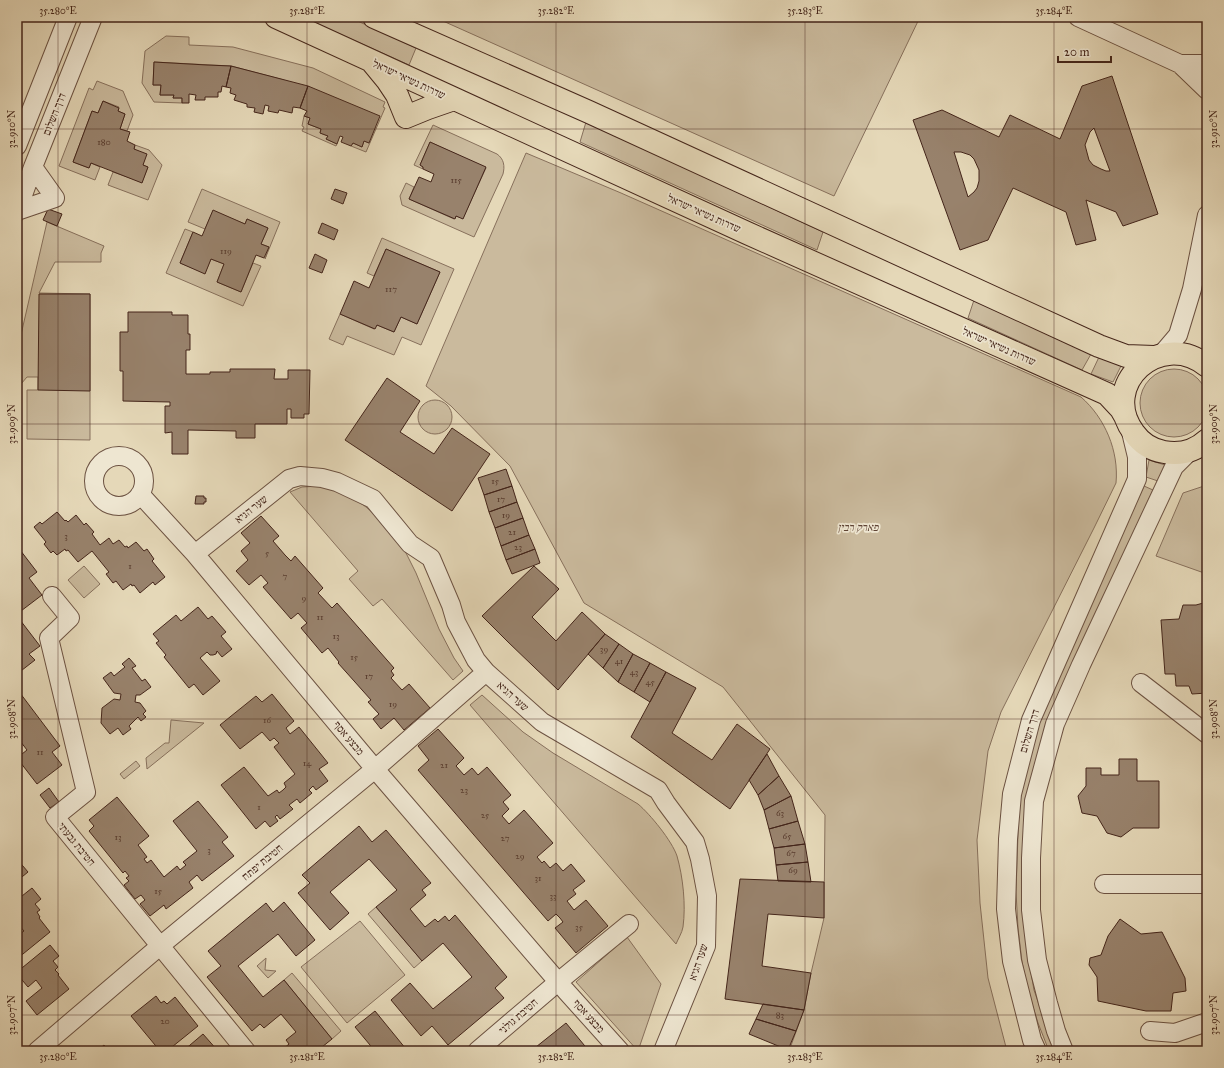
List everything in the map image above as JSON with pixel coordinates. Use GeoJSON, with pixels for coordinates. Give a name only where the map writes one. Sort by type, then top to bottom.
{"type":"FeatureCollection","features":[{"type":"Feature","properties":{"kind":"main road","name":"שדרות נשיאי ישראל"},"geometry":{"type":"LineString","coordinates":[[276,17],[747,233],[1107,394],[1121,409],[1138,438],[1147,446],[1159,451],[1173,453],[1199,447]]}},
{"type":"Feature","properties":{"kind":"main road"},"geometry":{"type":"LineString","coordinates":[[374,17],[589,112],[1099,346],[1126,356],[1157,356],[1173,353],[1185,354],[1196,358],[1207,366]]}},
{"type":"Feature","properties":{"kind":"main road"},"geometry":{"type":"LineString","coordinates":[[371,61],[394,91],[406,117],[454,99]]}},
{"type":"Feature","properties":{"kind":"main road"},"geometry":{"type":"LineString","coordinates":[[1128,422],[1123,404],[1129,380],[1136,370],[1147,361],[1157,356]]}},
{"type":"Feature","properties":{"kind":"street","name":"דרך השלום"},"geometry":{"type":"LineString","coordinates":[[17,146],[68,17]]}},
{"type":"Feature","properties":{"kind":"street","name":"דרך השלום"},"geometry":{"type":"LineString","coordinates":[[17,212],[93,17]]}},
{"type":"Feature","properties":{"kind":"street"},"geometry":{"type":"LineString","coordinates":[[1078,17],[1180,64],[1207,90]]}},
{"type":"Feature","properties":{"kind":"street"},"geometry":{"type":"LineString","coordinates":[[1180,64],[1207,64]]}},
{"type":"Feature","properties":{"kind":"street"},"geometry":{"type":"LineString","coordinates":[[17,212],[55,198],[33,168]]}},
{"type":"Feature","properties":{"kind":"street"},"geometry":{"type":"LineString","coordinates":[[1157,356],[1178,335],[1192,289],[1207,215]]}},
{"type":"Feature","properties":{"kind":"street","name":"דרך השלום"},"geometry":{"type":"LineString","coordinates":[[1037,1051],[1032,1040],[1012,961],[1006,909],[1008,840],[1012,794],[1031,720],[1137,479],[1137,457],[1128,422]]}},
{"type":"Feature","properties":{"kind":"street"},"geometry":{"type":"LineString","coordinates":[[1064,1051],[1056,1031],[1037,960],[1031,910],[1031,858],[1034,801],[1055,724],[1081,665],[1174,467],[1199,447]]}},
{"type":"Feature","properties":{"kind":"street","name":"שער הגיא"},"geometry":{"type":"LineString","coordinates":[[195,554],[289,479],[300,476],[322,478],[344,485],[373,499],[410,544],[431,558],[451,605],[456,622],[476,660],[486,672],[542,722],[658,790],[695,842],[707,896],[706,946],[663,1051]]}},
{"type":"Feature","properties":{"kind":"street","name":"מבצע אסף"},"geometry":{"type":"LineString","coordinates":[[140,494],[195,554],[375,769],[558,982],[620,1051]]}},
{"type":"Feature","properties":{"kind":"street","name":"חטיבת גבעתי"},"geometry":{"type":"LineString","coordinates":[[52,596],[70,618],[50,638],[86,792],[55,817],[246,1051]]}},
{"type":"Feature","properties":{"kind":"street","name":"חטיבת יפתח"},"geometry":{"type":"LineString","coordinates":[[36,1051],[160,946],[375,769],[486,672]]}},
{"type":"Feature","properties":{"kind":"street"},"geometry":{"type":"LineString","coordinates":[[1142,683],[1207,734]]}},
{"type":"Feature","properties":{"kind":"street"},"geometry":{"type":"LineString","coordinates":[[1104,884],[1207,884]]}},
{"type":"Feature","properties":{"kind":"street"},"geometry":{"type":"LineString","coordinates":[[558,982],[629,924]]}},
{"type":"Feature","properties":{"kind":"street","name":"חטיבת גולני"},"geometry":{"type":"LineString","coordinates":[[477,1051],[558,982]]}},
{"type":"Feature","properties":{"kind":"street"},"geometry":{"type":"LineString","coordinates":[[1150,1031],[1175,1033],[1207,1022]]}},
{"type":"Feature","properties":{"kind":"green space"},"geometry":{"type":"Polygon","coordinates":[[[302,17],[349,17],[416,48],[409,65],[302,17]]]}},
{"type":"Feature","properties":{"kind":"green space"},"geometry":{"type":"Polygon","coordinates":[[[434,17],[920,17],[834,196],[434,17]]]}},
{"type":"Feature","properties":{"kind":"green space"},"geometry":{"type":"Polygon","coordinates":[[[166,36],[189,37],[189,45],[233,47],[313,68],[385,102],[383,107],[385,108],[366,152],[351,146],[353,143],[362,147],[364,141],[369,143],[284,80],[231,66],[154,62],[153,85],[161,85],[160,95],[174,95],[173,98],[182,98],[182,103],[154,102],[142,83],[145,51],[166,36]]]}},
{"type":"Feature","properties":{"kind":"green space"},"geometry":{"type":"Polygon","coordinates":[[[97,81],[123,91],[133,115],[127,131],[120,129],[125,114],[118,111],[119,107],[103,101],[98,113],[92,111],[73,162],[89,168],[91,163],[100,167],[95,180],[59,166],[89,88],[93,90],[97,81]]]}},
{"type":"Feature","properties":{"kind":"green space"},"geometry":{"type":"Polygon","coordinates":[[[304,116],[310,118],[308,124],[321,129],[320,133],[328,136],[326,139],[337,144],[336,146],[302,131],[304,127],[302,126],[304,116]]]}},
{"type":"Feature","properties":{"kind":"green space"},"geometry":{"type":"Polygon","coordinates":[[[586,122],[823,232],[817,250],[580,142],[586,122]]]}},
{"type":"Feature","properties":{"kind":"green space"},"geometry":{"type":"Polygon","coordinates":[[[433,125],[497,154],[503,160],[503,174],[474,237],[402,205],[400,196],[406,183],[414,187],[409,199],[454,219],[456,216],[463,218],[486,168],[430,142],[420,165],[423,169],[414,165],[433,125]]]}},
{"type":"Feature","properties":{"kind":"green space"},"geometry":{"type":"Polygon","coordinates":[[[135,145],[149,150],[162,165],[148,200],[108,185],[113,172],[142,182],[148,167],[143,165],[134,149],[135,145]]]}},
{"type":"Feature","properties":{"kind":"green space","name":"פארק רבין"},"geometry":{"type":"Polygon","coordinates":[[[526,153],[621,193],[1081,397],[1090,405],[1109,436],[1115,459],[1116,483],[1001,712],[988,751],[977,840],[980,903],[988,978],[1007,1051],[789,1051],[804,1010],[824,918],[825,815],[723,687],[584,603],[510,466],[451,406],[426,386],[526,153]]]}},
{"type":"Feature","properties":{"kind":"green space"},"geometry":{"type":"Polygon","coordinates":[[[202,189],[280,222],[265,259],[269,247],[261,244],[268,228],[247,219],[245,224],[213,211],[205,229],[188,222],[202,189]]]}},
{"type":"Feature","properties":{"kind":"green space"},"geometry":{"type":"Polygon","coordinates":[[[47,222],[104,246],[101,253],[101,262],[55,262],[39,293],[90,294],[90,440],[27,439],[27,390],[38,390],[38,377],[27,377],[21,384],[17,384],[17,352],[47,222]]]}},
{"type":"Feature","properties":{"kind":"green space"},"geometry":{"type":"Polygon","coordinates":[[[185,229],[193,232],[180,263],[205,273],[211,259],[224,264],[217,282],[241,292],[253,263],[261,266],[243,306],[166,273],[185,229]]]}},
{"type":"Feature","properties":{"kind":"green space"},"geometry":{"type":"Polygon","coordinates":[[[382,238],[454,269],[421,345],[402,337],[394,355],[347,336],[343,345],[329,339],[340,314],[374,329],[377,325],[394,332],[401,317],[417,324],[440,272],[386,249],[374,276],[367,273],[382,238]]]}},
{"type":"Feature","properties":{"kind":"green space"},"geometry":{"type":"Polygon","coordinates":[[[974,300],[1091,354],[1082,370],[968,318],[974,300]]]}},
{"type":"Feature","properties":{"kind":"green space"},"geometry":{"type":"Polygon","coordinates":[[[1099,357],[1121,366],[1113,382],[1091,374],[1099,357]]]}},
{"type":"Feature","properties":{"kind":"green space"},"geometry":{"type":"Polygon","coordinates":[[[1167,369],[1181,369],[1193,375],[1202,384],[1208,396],[1206,416],[1198,427],[1187,435],[1181,437],[1167,437],[1161,435],[1150,427],[1142,416],[1140,410],[1140,396],[1142,390],[1150,379],[1161,371],[1167,369]]]}},
{"type":"Feature","properties":{"kind":"green space"},"geometry":{"type":"Polygon","coordinates":[[[432,400],[438,400],[442,401],[449,407],[452,417],[451,424],[445,431],[438,434],[432,434],[428,433],[421,427],[418,420],[418,414],[419,410],[425,403],[432,400]]]}},
{"type":"Feature","properties":{"kind":"green space"},"geometry":{"type":"Polygon","coordinates":[[[1149,460],[1165,465],[1158,481],[1146,477],[1149,460]]]}},
{"type":"Feature","properties":{"kind":"green space"},"geometry":{"type":"Polygon","coordinates":[[[1207,485],[1207,574],[1156,556],[1183,493],[1207,485]]]}},
{"type":"Feature","properties":{"kind":"green space"},"geometry":{"type":"Polygon","coordinates":[[[321,486],[352,497],[366,507],[385,523],[404,549],[416,573],[439,629],[454,658],[463,671],[453,680],[382,599],[373,606],[349,579],[358,571],[290,492],[302,487],[321,486]]]}},
{"type":"Feature","properties":{"kind":"green space"},"geometry":{"type":"Polygon","coordinates":[[[1144,486],[1153,490],[1096,614],[1026,818],[1029,961],[1034,990],[1055,1051],[1049,1051],[1028,991],[1022,962],[1016,892],[1019,805],[1026,769],[1039,724],[1087,611],[1144,486]]]}},
{"type":"Feature","properties":{"kind":"green space"},"geometry":{"type":"Polygon","coordinates":[[[84,566],[100,584],[84,598],[68,580],[84,566]]]}},
{"type":"Feature","properties":{"kind":"green space"},"geometry":{"type":"Polygon","coordinates":[[[482,695],[523,732],[553,753],[638,804],[660,828],[677,856],[681,873],[684,900],[683,927],[676,944],[470,705],[482,695]]]}},
{"type":"Feature","properties":{"kind":"green space"},"geometry":{"type":"Polygon","coordinates":[[[171,720],[204,723],[147,769],[146,758],[165,743],[169,743],[171,720]]]}},
{"type":"Feature","properties":{"kind":"green space"},"geometry":{"type":"Polygon","coordinates":[[[136,761],[140,766],[124,779],[120,774],[136,761]]]}},
{"type":"Feature","properties":{"kind":"green space"},"geometry":{"type":"Polygon","coordinates":[[[376,907],[422,961],[414,968],[368,914],[376,907]]]}},
{"type":"Feature","properties":{"kind":"green space"},"geometry":{"type":"Polygon","coordinates":[[[360,921],[405,975],[347,1023],[301,967],[360,921]]]}},
{"type":"Feature","properties":{"kind":"green space"},"geometry":{"type":"Polygon","coordinates":[[[627,937],[661,984],[638,1051],[576,982],[627,937]]]}},
{"type":"Feature","properties":{"kind":"green space"},"geometry":{"type":"Polygon","coordinates":[[[266,958],[265,970],[276,971],[268,978],[257,966],[266,958]]]}},
{"type":"Feature","properties":{"kind":"green space"},"geometry":{"type":"Polygon","coordinates":[[[292,973],[341,1031],[332,1039],[284,980],[292,973]]]}},
{"type":"Feature","properties":{"kind":"building"},"geometry":{"type":"Polygon","coordinates":[[[154,62],[231,66],[226,87],[222,86],[221,92],[218,92],[218,97],[205,97],[205,100],[195,100],[196,95],[189,94],[189,103],[182,103],[182,98],[173,98],[174,95],[160,95],[161,85],[153,85],[154,62]]]}},
{"type":"Feature","properties":{"kind":"building"},"geometry":{"type":"Polygon","coordinates":[[[231,66],[308,86],[300,108],[293,107],[292,113],[279,110],[278,113],[268,111],[269,106],[265,105],[263,114],[254,112],[255,108],[247,107],[247,104],[234,100],[236,95],[230,93],[231,88],[226,87],[231,66]]]}},
{"type":"Feature","properties":{"kind":"building"},"geometry":{"type":"Polygon","coordinates":[[[1112,76],[1158,214],[1123,226],[1116,212],[1086,200],[1096,240],[1076,245],[1066,212],[1013,188],[988,240],[960,250],[913,120],[942,110],[999,137],[1010,115],[1060,139],[1082,86],[1112,76]],[[1094,128],[1090,132],[1085,145],[1089,160],[1093,165],[1106,171],[1110,171],[1094,128]],[[954,152],[968,197],[977,188],[979,181],[979,170],[974,159],[970,155],[961,152],[954,152]]]}},
{"type":"Feature","properties":{"kind":"building"},"geometry":{"type":"Polygon","coordinates":[[[308,86],[380,116],[369,143],[364,141],[362,147],[353,143],[351,146],[341,142],[343,137],[340,136],[337,144],[326,139],[328,136],[320,133],[321,129],[308,124],[310,118],[304,116],[307,111],[300,108],[308,86]]]}},
{"type":"Feature","properties":{"kind":"building"},"geometry":{"type":"Polygon","coordinates":[[[103,101],[119,108],[118,111],[125,114],[120,129],[130,132],[127,141],[135,145],[134,149],[147,154],[143,165],[148,167],[142,183],[91,163],[89,168],[73,162],[92,111],[98,113],[103,101]]]}},
{"type":"Feature","properties":{"kind":"building"},"geometry":{"type":"Polygon","coordinates":[[[430,142],[486,167],[463,219],[456,216],[455,219],[409,199],[419,177],[431,182],[434,174],[423,169],[420,165],[430,142]]]}},
{"type":"Feature","properties":{"kind":"building"},"geometry":{"type":"Polygon","coordinates":[[[335,189],[347,193],[343,204],[331,199],[335,189]]]}},
{"type":"Feature","properties":{"kind":"building"},"geometry":{"type":"Polygon","coordinates":[[[48,209],[62,214],[57,226],[43,220],[48,209]]]}},
{"type":"Feature","properties":{"kind":"building"},"geometry":{"type":"Polygon","coordinates":[[[213,210],[245,224],[247,219],[268,228],[261,244],[269,247],[264,258],[256,255],[241,292],[217,282],[224,264],[211,259],[205,274],[180,263],[193,232],[202,236],[213,210]]]}},
{"type":"Feature","properties":{"kind":"building"},"geometry":{"type":"Polygon","coordinates":[[[322,223],[338,230],[334,240],[318,233],[322,223]]]}},
{"type":"Feature","properties":{"kind":"building"},"geometry":{"type":"Polygon","coordinates":[[[386,249],[440,272],[417,324],[401,317],[394,332],[377,325],[375,329],[340,314],[354,281],[369,288],[386,249]]]}},
{"type":"Feature","properties":{"kind":"building"},"geometry":{"type":"Polygon","coordinates":[[[315,254],[327,260],[322,273],[309,268],[315,254]]]}},
{"type":"Feature","properties":{"kind":"building"},"geometry":{"type":"Polygon","coordinates":[[[39,294],[90,294],[90,391],[38,390],[39,294]]]}},
{"type":"Feature","properties":{"kind":"building"},"geometry":{"type":"Polygon","coordinates":[[[128,312],[172,312],[172,315],[188,315],[190,350],[186,350],[186,374],[230,372],[230,369],[275,369],[274,379],[288,379],[288,370],[310,370],[309,414],[304,414],[304,418],[291,418],[291,409],[287,409],[287,424],[255,424],[255,438],[236,438],[236,431],[188,430],[188,454],[172,454],[172,432],[165,433],[165,406],[170,406],[170,402],[123,401],[123,371],[120,371],[120,332],[128,332],[128,312]]]}},
{"type":"Feature","properties":{"kind":"building"},"geometry":{"type":"Polygon","coordinates":[[[387,378],[420,401],[400,432],[434,454],[452,428],[490,454],[452,511],[345,440],[387,378]]]}},
{"type":"Feature","properties":{"kind":"building"},"geometry":{"type":"Polygon","coordinates":[[[506,469],[512,486],[484,495],[478,478],[506,469]]]}},
{"type":"Feature","properties":{"kind":"building"},"geometry":{"type":"Polygon","coordinates":[[[512,486],[517,502],[489,512],[484,495],[512,486]]]}},
{"type":"Feature","properties":{"kind":"building"},"geometry":{"type":"Polygon","coordinates":[[[196,496],[204,496],[204,498],[206,498],[206,502],[204,502],[204,504],[195,504],[196,496]]]}},
{"type":"Feature","properties":{"kind":"building"},"geometry":{"type":"Polygon","coordinates":[[[517,502],[523,518],[495,528],[489,512],[517,502]]]}},
{"type":"Feature","properties":{"kind":"building"},"geometry":{"type":"Polygon","coordinates":[[[57,512],[65,521],[66,520],[68,522],[76,515],[84,525],[86,523],[94,532],[92,534],[100,545],[109,538],[113,544],[119,540],[125,547],[127,546],[128,548],[136,542],[144,551],[147,549],[154,559],[152,561],[165,577],[155,585],[153,582],[140,593],[134,585],[132,586],[131,584],[123,590],[116,581],[113,583],[106,574],[109,572],[92,551],[78,562],[68,550],[66,551],[65,549],[57,555],[53,551],[51,553],[44,544],[46,542],[34,527],[40,522],[42,524],[57,512]]]}},
{"type":"Feature","properties":{"kind":"building"},"geometry":{"type":"Polygon","coordinates":[[[261,516],[279,536],[273,541],[285,555],[291,561],[295,556],[323,588],[318,593],[332,608],[337,603],[394,668],[391,671],[394,675],[391,678],[402,690],[409,684],[430,708],[404,730],[394,718],[381,729],[373,719],[379,714],[368,702],[371,700],[338,663],[339,662],[328,648],[322,653],[301,628],[307,623],[298,613],[291,619],[263,587],[268,583],[261,575],[249,585],[236,571],[248,560],[241,551],[250,543],[241,533],[261,516]]]}},
{"type":"Feature","properties":{"kind":"building"},"geometry":{"type":"Polygon","coordinates":[[[523,518],[529,535],[501,546],[495,528],[523,518]]]}},
{"type":"Feature","properties":{"kind":"building"},"geometry":{"type":"Polygon","coordinates":[[[529,535],[535,549],[506,560],[501,546],[529,535]]]}},
{"type":"Feature","properties":{"kind":"building"},"geometry":{"type":"Polygon","coordinates":[[[17,546],[37,572],[29,578],[42,595],[17,614],[17,546]]]}},
{"type":"Feature","properties":{"kind":"building"},"geometry":{"type":"Polygon","coordinates":[[[535,549],[540,563],[512,574],[506,560],[535,549]]]}},
{"type":"Feature","properties":{"kind":"building"},"geometry":{"type":"Polygon","coordinates":[[[534,566],[559,589],[532,617],[556,641],[582,612],[605,634],[558,690],[482,616],[534,566]]]}},
{"type":"Feature","properties":{"kind":"building"},"geometry":{"type":"Polygon","coordinates":[[[1207,602],[1207,693],[1192,694],[1189,686],[1176,686],[1175,674],[1165,674],[1161,620],[1179,619],[1183,605],[1196,605],[1207,602]]]}},
{"type":"Feature","properties":{"kind":"building"},"geometry":{"type":"Polygon","coordinates":[[[198,607],[208,619],[212,616],[226,632],[221,636],[232,649],[222,657],[217,651],[216,654],[213,655],[210,655],[207,652],[200,658],[220,681],[203,695],[194,684],[189,688],[164,657],[166,655],[156,643],[159,641],[153,634],[176,615],[181,621],[198,607]]]}},
{"type":"Feature","properties":{"kind":"building"},"geometry":{"type":"Polygon","coordinates":[[[17,616],[40,646],[29,654],[35,660],[17,674],[17,616]]]}},
{"type":"Feature","properties":{"kind":"building"},"geometry":{"type":"Polygon","coordinates":[[[605,634],[619,644],[603,668],[588,654],[605,634]]]}},
{"type":"Feature","properties":{"kind":"building"},"geometry":{"type":"Polygon","coordinates":[[[619,644],[633,654],[618,682],[603,668],[619,644]]]}},
{"type":"Feature","properties":{"kind":"building"},"geometry":{"type":"Polygon","coordinates":[[[633,654],[650,663],[634,692],[618,682],[633,654]]]}},
{"type":"Feature","properties":{"kind":"building"},"geometry":{"type":"Polygon","coordinates":[[[129,658],[136,666],[132,668],[142,681],[145,679],[151,687],[140,695],[136,695],[135,702],[140,703],[146,711],[143,714],[146,717],[141,721],[138,717],[129,726],[131,729],[123,735],[118,728],[110,734],[101,723],[102,708],[114,699],[120,700],[121,694],[114,693],[103,678],[111,672],[114,676],[125,667],[122,664],[129,658]]]}},
{"type":"Feature","properties":{"kind":"building"},"geometry":{"type":"Polygon","coordinates":[[[650,663],[666,672],[650,702],[634,692],[650,663]]]}},
{"type":"Feature","properties":{"kind":"building"},"geometry":{"type":"Polygon","coordinates":[[[666,672],[696,688],[672,733],[712,760],[737,724],[770,749],[730,809],[631,737],[666,672]]]}},
{"type":"Feature","properties":{"kind":"building"},"geometry":{"type":"Polygon","coordinates":[[[17,689],[60,746],[52,752],[62,765],[37,784],[17,758],[27,750],[17,737],[17,689]]]}},
{"type":"Feature","properties":{"kind":"building"},"geometry":{"type":"Polygon","coordinates":[[[272,694],[294,721],[286,728],[290,734],[299,727],[328,763],[319,769],[328,781],[316,790],[313,786],[309,790],[312,793],[300,803],[297,799],[289,805],[293,809],[280,819],[277,815],[275,817],[278,821],[270,827],[265,821],[256,829],[221,785],[244,767],[268,796],[277,790],[279,793],[283,790],[286,787],[284,783],[295,774],[274,747],[279,743],[274,738],[270,741],[262,732],[240,749],[220,725],[256,696],[262,702],[272,694]]]}},
{"type":"Feature","properties":{"kind":"building"},"geometry":{"type":"Polygon","coordinates":[[[438,729],[464,758],[456,766],[464,775],[472,768],[478,775],[487,767],[511,795],[503,802],[509,809],[502,816],[509,824],[524,810],[553,843],[537,857],[542,863],[544,861],[550,868],[556,863],[563,871],[571,864],[585,881],[573,890],[576,894],[567,901],[574,910],[586,900],[608,926],[576,953],[555,928],[563,922],[560,918],[556,914],[548,921],[418,770],[429,760],[418,746],[438,729]]]}},
{"type":"Feature","properties":{"kind":"building"},"geometry":{"type":"Polygon","coordinates":[[[767,754],[779,776],[758,795],[749,780],[767,754]]]}},
{"type":"Feature","properties":{"kind":"building"},"geometry":{"type":"Polygon","coordinates":[[[1119,759],[1137,759],[1137,781],[1159,781],[1159,828],[1133,828],[1121,837],[1107,833],[1097,816],[1082,813],[1078,796],[1086,786],[1086,768],[1101,768],[1101,775],[1119,775],[1119,759]]]}},
{"type":"Feature","properties":{"kind":"building"},"geometry":{"type":"Polygon","coordinates":[[[779,776],[791,796],[764,810],[758,795],[779,776]]]}},
{"type":"Feature","properties":{"kind":"building"},"geometry":{"type":"Polygon","coordinates":[[[49,788],[59,802],[50,808],[40,795],[49,788]]]}},
{"type":"Feature","properties":{"kind":"building"},"geometry":{"type":"Polygon","coordinates":[[[791,796],[798,821],[769,829],[764,810],[791,796]]]}},
{"type":"Feature","properties":{"kind":"building"},"geometry":{"type":"Polygon","coordinates":[[[117,797],[149,836],[138,845],[147,857],[144,859],[147,863],[151,860],[164,877],[177,866],[180,870],[186,865],[183,862],[197,851],[173,821],[198,801],[228,837],[222,842],[234,856],[202,881],[197,875],[189,882],[193,888],[166,909],[164,905],[150,916],[140,904],[145,900],[141,895],[135,899],[124,885],[129,881],[126,878],[129,876],[125,871],[123,873],[89,831],[94,826],[89,820],[117,797]]]}},
{"type":"Feature","properties":{"kind":"building"},"geometry":{"type":"Polygon","coordinates":[[[798,821],[805,844],[774,848],[769,829],[798,821]]]}},
{"type":"Feature","properties":{"kind":"building"},"geometry":{"type":"Polygon","coordinates":[[[359,826],[372,842],[386,830],[431,883],[422,890],[426,895],[410,909],[425,927],[435,919],[438,922],[445,916],[449,921],[455,915],[507,977],[495,988],[504,998],[448,1045],[432,1026],[421,1036],[391,1000],[410,983],[433,1009],[472,977],[443,943],[422,961],[376,907],[397,890],[369,859],[330,892],[349,913],[330,930],[298,893],[310,883],[302,875],[359,826]]]}},
{"type":"Feature","properties":{"kind":"building"},"geometry":{"type":"Polygon","coordinates":[[[805,844],[808,862],[776,865],[774,848],[805,844]]]}},
{"type":"Feature","properties":{"kind":"building"},"geometry":{"type":"Polygon","coordinates":[[[17,859],[28,872],[17,881],[17,859]]]}},
{"type":"Feature","properties":{"kind":"building"},"geometry":{"type":"Polygon","coordinates":[[[808,862],[811,882],[778,881],[776,865],[808,862]]]}},
{"type":"Feature","properties":{"kind":"building"},"geometry":{"type":"Polygon","coordinates":[[[740,879],[824,882],[824,918],[768,914],[762,966],[811,973],[804,1010],[725,999],[740,879]]]}},
{"type":"Feature","properties":{"kind":"building"},"geometry":{"type":"Polygon","coordinates":[[[32,888],[41,899],[35,904],[40,910],[37,912],[40,917],[39,918],[50,932],[18,958],[17,936],[24,931],[17,923],[17,900],[32,888]]]}},
{"type":"Feature","properties":{"kind":"building"},"geometry":{"type":"Polygon","coordinates":[[[284,902],[315,940],[296,956],[278,934],[238,966],[263,997],[284,980],[332,1039],[317,1051],[282,1050],[289,1044],[286,1040],[296,1032],[281,1014],[264,1028],[260,1024],[252,1031],[207,977],[221,966],[208,951],[266,903],[273,912],[284,902]]]}},
{"type":"Feature","properties":{"kind":"building"},"geometry":{"type":"Polygon","coordinates":[[[1120,919],[1141,934],[1162,932],[1185,978],[1186,991],[1173,993],[1171,1011],[1146,1011],[1098,1001],[1097,977],[1089,965],[1090,958],[1101,955],[1108,936],[1120,919]]]}},
{"type":"Feature","properties":{"kind":"building"},"geometry":{"type":"Polygon","coordinates":[[[50,945],[59,956],[53,961],[58,967],[55,970],[69,989],[37,1015],[26,1001],[42,988],[36,980],[28,987],[17,972],[50,945]]]}},
{"type":"Feature","properties":{"kind":"building"},"geometry":{"type":"Polygon","coordinates":[[[156,996],[161,1003],[164,1001],[167,1004],[175,997],[198,1026],[167,1051],[160,1051],[131,1016],[156,996]]]}},
{"type":"Feature","properties":{"kind":"building"},"geometry":{"type":"Polygon","coordinates":[[[763,1004],[804,1010],[796,1031],[756,1019],[763,1004]]]}},
{"type":"Feature","properties":{"kind":"building"},"geometry":{"type":"Polygon","coordinates":[[[375,1011],[406,1049],[403,1051],[375,1051],[355,1027],[375,1011]]]}},
{"type":"Feature","properties":{"kind":"building"},"geometry":{"type":"Polygon","coordinates":[[[756,1019],[796,1031],[788,1050],[749,1034],[756,1019]]]}},
{"type":"Feature","properties":{"kind":"building"},"geometry":{"type":"Polygon","coordinates":[[[566,1023],[589,1051],[531,1051],[566,1023]]]}},
{"type":"Feature","properties":{"kind":"building"},"geometry":{"type":"Polygon","coordinates":[[[17,1025],[22,1031],[17,1035],[17,1025]]]}},
{"type":"Feature","properties":{"kind":"building"},"geometry":{"type":"Polygon","coordinates":[[[203,1034],[218,1051],[183,1051],[203,1034]]]}},
{"type":"Feature","properties":{"kind":"building"},"geometry":{"type":"Polygon","coordinates":[[[104,1045],[109,1051],[97,1051],[104,1045]]]}},
{"type":"Feature","properties":{"kind":"building"},"geometry":{"type":"Polygon","coordinates":[[[740,1047],[766,1051],[739,1051],[740,1047]]]}}]}
